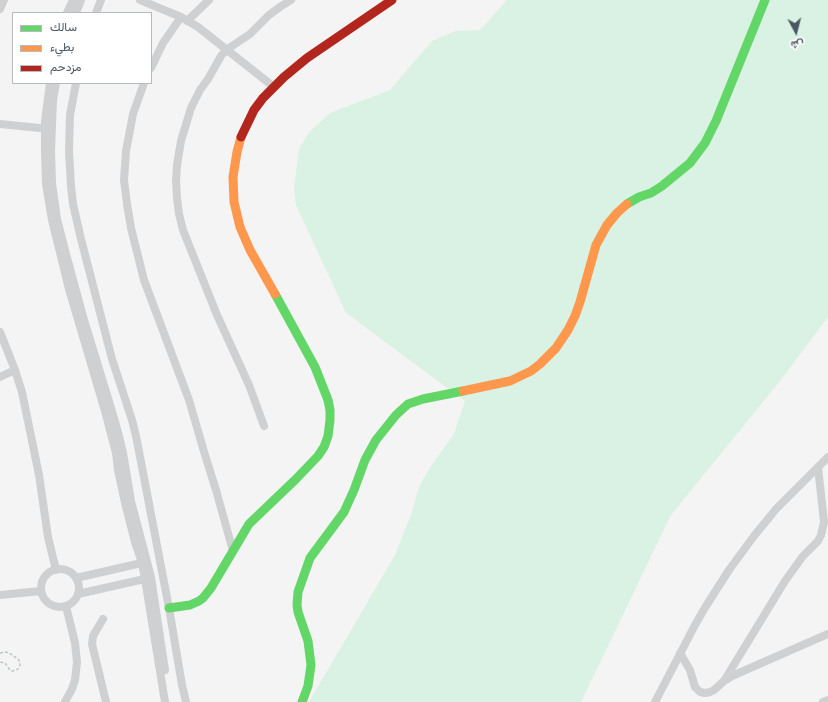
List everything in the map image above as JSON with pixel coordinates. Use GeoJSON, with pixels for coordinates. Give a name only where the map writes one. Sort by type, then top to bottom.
{"type":"FeatureCollection","features":[{"type":"Feature","properties":{"kind":"street"},"geometry":{"type":"LineString","coordinates":[[0,10],[4,0]]}},
{"type":"Feature","properties":{"kind":"street"},"geometry":{"type":"LineString","coordinates":[[68,12],[73,0]]}},
{"type":"Feature","properties":{"kind":"street"},"geometry":{"type":"LineString","coordinates":[[76,12],[81,0]]}},
{"type":"Feature","properties":{"kind":"street"},"geometry":{"type":"LineString","coordinates":[[96,12],[101,0]]}},
{"type":"Feature","properties":{"kind":"street"},"geometry":{"type":"LineString","coordinates":[[140,0],[184,19],[209,35],[274,87]]}},
{"type":"Feature","properties":{"kind":"street"},"geometry":{"type":"LineString","coordinates":[[152,66],[163,43],[184,19],[209,0]]}},
{"type":"Feature","properties":{"kind":"street"},"geometry":{"type":"LineString","coordinates":[[264,426],[249,385],[217,315],[182,225],[177,198],[177,165],[188,115],[200,90],[217,62],[226,50],[250,34],[269,15],[291,0]]}},
{"type":"Feature","properties":{"kind":"street"},"geometry":{"type":"LineString","coordinates":[[169,608],[190,605],[199,601],[212,588],[249,524],[296,479],[321,452],[326,442],[330,420],[328,400],[315,367],[244,238],[240,227],[234,202],[233,177],[234,164],[241,137],[254,110],[263,98],[295,67],[392,0]]}},
{"type":"Feature","properties":{"kind":"street"},"geometry":{"type":"LineString","coordinates":[[302,702],[308,686],[311,665],[308,641],[298,612],[298,592],[310,558],[344,512],[365,460],[376,440],[396,415],[408,404],[423,398],[510,381],[531,371],[556,348],[575,316],[596,245],[607,225],[627,204],[662,186],[677,175],[690,162],[705,143],[716,121],[765,0]]}},
{"type":"Feature","properties":{"kind":"street"},"geometry":{"type":"LineString","coordinates":[[50,84],[46,107],[48,129],[46,184],[52,220],[75,310],[109,423],[125,503],[135,542],[145,563],[170,702]]}},
{"type":"Feature","properties":{"kind":"street"},"geometry":{"type":"LineString","coordinates":[[48,129],[56,84]]}},
{"type":"Feature","properties":{"kind":"street"},"geometry":{"type":"LineString","coordinates":[[76,84],[70,116],[69,139],[69,168],[73,204],[112,359],[136,436],[186,702]]}},
{"type":"Feature","properties":{"kind":"street"},"geometry":{"type":"LineString","coordinates":[[144,84],[133,114],[125,158],[124,180],[131,228],[144,280],[189,400],[233,551]]}},
{"type":"Feature","properties":{"kind":"street"},"geometry":{"type":"LineString","coordinates":[[0,124],[48,129]]}},
{"type":"Feature","properties":{"kind":"street"},"geometry":{"type":"LineString","coordinates":[[0,332],[22,392],[39,475],[46,526],[56,570]]}},
{"type":"Feature","properties":{"kind":"street"},"geometry":{"type":"LineString","coordinates":[[0,377],[15,370]]}},
{"type":"Feature","properties":{"kind":"street"},"geometry":{"type":"LineString","coordinates":[[656,702],[680,653],[706,606],[741,553],[776,509],[828,457]]}},
{"type":"Feature","properties":{"kind":"street"},"geometry":{"type":"LineString","coordinates":[[724,681],[784,581],[803,556],[818,541],[821,535],[824,522],[818,467]]}},
{"type":"Feature","properties":{"kind":"street"},"geometry":{"type":"LineString","coordinates":[[76,578],[145,563]]}},
{"type":"Feature","properties":{"kind":"street"},"geometry":{"type":"LineString","coordinates":[[56,570],[64,570],[76,578],[78,594],[73,602],[66,606],[58,607],[50,604],[44,599],[41,591],[42,583],[49,573],[56,570]]}},
{"type":"Feature","properties":{"kind":"street"},"geometry":{"type":"LineString","coordinates":[[78,594],[148,578]]}},
{"type":"Feature","properties":{"kind":"street"},"geometry":{"type":"LineString","coordinates":[[148,578],[165,702]]}},
{"type":"Feature","properties":{"kind":"street"},"geometry":{"type":"LineString","coordinates":[[0,595],[41,591]]}},
{"type":"Feature","properties":{"kind":"street"},"geometry":{"type":"LineString","coordinates":[[65,702],[75,680],[77,662],[75,643],[66,606]]}},
{"type":"Feature","properties":{"kind":"street"},"geometry":{"type":"LineString","coordinates":[[103,619],[93,636],[92,644],[106,702]]}},
{"type":"Feature","properties":{"kind":"street"},"geometry":{"type":"LineString","coordinates":[[680,653],[690,670],[694,687],[700,692],[705,693],[714,690],[724,681],[736,674],[828,634]]}},
{"type":"Feature","properties":{"kind":"street"},"geometry":{"type":"LineString","coordinates":[[823,702],[828,700]]}},
{"type":"Feature","properties":{"kind":"path"},"geometry":{"type":"LineString","coordinates":[[0,653],[6,652],[11,654],[19,660],[20,665],[18,669],[12,671],[5,663],[0,662]]}},
{"type":"Feature","properties":{"kind":"green space"},"geometry":{"type":"Polygon","coordinates":[[[507,0],[828,0],[828,317],[780,381],[671,515],[581,702],[309,702],[395,555],[411,515],[419,487],[431,466],[454,434],[465,401],[346,313],[296,205],[294,189],[299,149],[310,131],[330,113],[390,90],[432,41],[455,31],[480,30],[507,0]]]}},
{"type":"Feature","properties":{"kind":"traffic: fast"},"geometry":{"type":"LineString","coordinates":[[627,204],[662,186],[690,163],[705,143],[716,121],[765,0]]}},
{"type":"Feature","properties":{"kind":"traffic: fast"},"geometry":{"type":"LineString","coordinates":[[169,608],[190,605],[203,598],[211,588],[249,524],[318,456],[324,447],[328,436],[330,420],[328,400],[315,367],[275,294]]}},
{"type":"Feature","properties":{"kind":"traffic: fast"},"geometry":{"type":"LineString","coordinates":[[302,702],[308,686],[311,665],[308,641],[297,605],[298,592],[310,558],[344,512],[365,460],[376,440],[396,415],[408,404],[423,399],[463,391]]}},
{"type":"Feature","properties":{"kind":"traffic: slow"},"geometry":{"type":"LineString","coordinates":[[241,137],[233,177],[234,202],[240,227],[250,250],[275,294]]}},
{"type":"Feature","properties":{"kind":"traffic: slow"},"geometry":{"type":"LineString","coordinates":[[463,391],[510,381],[531,371],[556,348],[575,316],[596,245],[607,225],[627,204]]}},
{"type":"Feature","properties":{"kind":"traffic: jam"},"geometry":{"type":"LineString","coordinates":[[241,137],[254,110],[263,98],[284,77],[307,58],[392,0]]}}]}
